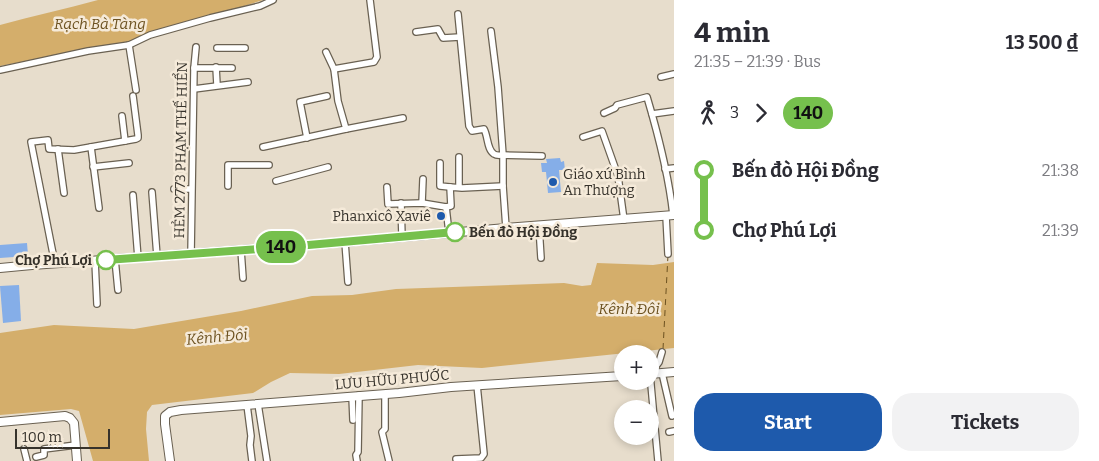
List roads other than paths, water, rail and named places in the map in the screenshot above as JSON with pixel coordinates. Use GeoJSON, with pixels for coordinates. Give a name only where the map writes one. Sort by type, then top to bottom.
{"type":"FeatureCollection","features":[{"type":"Feature","properties":{"kind":"main road"},"geometry":{"type":"LineString","coordinates":[[0,268],[671,215]]}},
{"type":"Feature","properties":{"kind":"main road"},"geometry":{"type":"LineString","coordinates":[[659,373],[674,372]]}},
{"type":"Feature","properties":{"kind":"main road","name":"LƯU HỮU PHƯỚC"},"geometry":{"type":"LineString","coordinates":[[170,461],[165,416],[170,412],[477,385],[614,376]]}},
{"type":"Feature","properties":{"kind":"main road"},"geometry":{"type":"LineString","coordinates":[[0,422],[65,416],[70,418],[74,423],[77,461]]}},
{"type":"Feature","properties":{"kind":"street"},"geometry":{"type":"LineString","coordinates":[[0,70],[88,51],[129,45],[150,35],[260,6],[273,0]]}},
{"type":"Feature","properties":{"kind":"street"},"geometry":{"type":"LineString","coordinates":[[334,69],[374,62],[377,57],[370,0]]}},
{"type":"Feature","properties":{"kind":"street"},"geometry":{"type":"LineString","coordinates":[[458,14],[469,126],[472,131],[484,130],[486,132],[491,151],[494,154],[542,156]]}},
{"type":"Feature","properties":{"kind":"street"},"geometry":{"type":"LineString","coordinates":[[416,32],[438,29],[443,38],[460,37]]}},
{"type":"Feature","properties":{"kind":"street"},"geometry":{"type":"LineString","coordinates":[[491,31],[498,87],[506,228]]}},
{"type":"Feature","properties":{"kind":"street"},"geometry":{"type":"LineString","coordinates":[[129,45],[136,90]]}},
{"type":"Feature","properties":{"kind":"street","name":"HẺM 2773 PHẠM THẾ HIỂN"},"geometry":{"type":"LineString","coordinates":[[191,254],[191,189],[196,47]]}},
{"type":"Feature","properties":{"kind":"street"},"geometry":{"type":"LineString","coordinates":[[217,48],[245,48]]}},
{"type":"Feature","properties":{"kind":"street"},"geometry":{"type":"LineString","coordinates":[[326,52],[334,69],[338,101],[346,129]]}},
{"type":"Feature","properties":{"kind":"street"},"geometry":{"type":"LineString","coordinates":[[216,67],[217,86]]}},
{"type":"Feature","properties":{"kind":"street"},"geometry":{"type":"LineString","coordinates":[[194,68],[232,68]]}},
{"type":"Feature","properties":{"kind":"street"},"geometry":{"type":"LineString","coordinates":[[661,76],[674,74]]}},
{"type":"Feature","properties":{"kind":"street"},"geometry":{"type":"LineString","coordinates":[[194,89],[248,82]]}},
{"type":"Feature","properties":{"kind":"street"},"geometry":{"type":"LineString","coordinates":[[55,264],[31,142],[48,140],[49,148],[74,150],[138,138],[133,96]]}},
{"type":"Feature","properties":{"kind":"street"},"geometry":{"type":"LineString","coordinates":[[307,138],[300,102],[327,96]]}},
{"type":"Feature","properties":{"kind":"street"},"geometry":{"type":"LineString","coordinates":[[604,113],[615,108],[617,105],[647,97],[671,198],[668,254]]}},
{"type":"Feature","properties":{"kind":"street"},"geometry":{"type":"LineString","coordinates":[[652,114],[674,111]]}},
{"type":"Feature","properties":{"kind":"street"},"geometry":{"type":"LineString","coordinates":[[122,116],[125,141]]}},
{"type":"Feature","properties":{"kind":"street"},"geometry":{"type":"LineString","coordinates":[[263,147],[403,118]]}},
{"type":"Feature","properties":{"kind":"street"},"geometry":{"type":"LineString","coordinates":[[583,137],[602,131],[618,176],[624,220]]}},
{"type":"Feature","properties":{"kind":"street"},"geometry":{"type":"LineString","coordinates":[[91,147],[99,208]]}},
{"type":"Feature","properties":{"kind":"street"},"geometry":{"type":"LineString","coordinates":[[58,149],[64,193]]}},
{"type":"Feature","properties":{"kind":"street"},"geometry":{"type":"LineString","coordinates":[[459,158],[459,188]]}},
{"type":"Feature","properties":{"kind":"street"},"geometry":{"type":"LineString","coordinates":[[93,167],[129,163]]}},
{"type":"Feature","properties":{"kind":"street"},"geometry":{"type":"LineString","coordinates":[[440,163],[440,186],[459,188],[503,186]]}},
{"type":"Feature","properties":{"kind":"street"},"geometry":{"type":"LineString","coordinates":[[228,186],[228,165],[269,165]]}},
{"type":"Feature","properties":{"kind":"street"},"geometry":{"type":"LineString","coordinates":[[276,181],[328,167]]}},
{"type":"Feature","properties":{"kind":"street"},"geometry":{"type":"LineString","coordinates":[[665,169],[674,168]]}},
{"type":"Feature","properties":{"kind":"street"},"geometry":{"type":"LineString","coordinates":[[422,203],[423,179]]}},
{"type":"Feature","properties":{"kind":"street"},"geometry":{"type":"LineString","coordinates":[[387,187],[388,204],[422,203],[446,207],[451,206],[450,187]]}},
{"type":"Feature","properties":{"kind":"street"},"geometry":{"type":"LineString","coordinates":[[174,190],[191,189]]}},
{"type":"Feature","properties":{"kind":"street"},"geometry":{"type":"LineString","coordinates":[[152,192],[157,256]]}},
{"type":"Feature","properties":{"kind":"street"},"geometry":{"type":"LineString","coordinates":[[133,194],[138,258]]}},
{"type":"Feature","properties":{"kind":"street"},"geometry":{"type":"LineString","coordinates":[[401,203],[402,236]]}},
{"type":"Feature","properties":{"kind":"street"},"geometry":{"type":"LineString","coordinates":[[446,207],[450,233]]}},
{"type":"Feature","properties":{"kind":"street"},"geometry":{"type":"LineString","coordinates":[[539,226],[542,258]]}},
{"type":"Feature","properties":{"kind":"street"},"geometry":{"type":"LineString","coordinates":[[345,242],[348,282]]}},
{"type":"Feature","properties":{"kind":"street"},"geometry":{"type":"LineString","coordinates":[[242,250],[243,278]]}},
{"type":"Feature","properties":{"kind":"street"},"geometry":{"type":"LineString","coordinates":[[115,259],[118,290]]}},
{"type":"Feature","properties":{"kind":"street"},"geometry":{"type":"LineString","coordinates":[[96,261],[97,304]]}},
{"type":"Feature","properties":{"kind":"street"},"geometry":{"type":"LineString","coordinates":[[659,363],[662,352]]}},
{"type":"Feature","properties":{"kind":"street"},"geometry":{"type":"LineString","coordinates":[[662,373],[673,416],[664,417]]}},
{"type":"Feature","properties":{"kind":"street"},"geometry":{"type":"LineString","coordinates":[[456,459],[481,458],[484,454],[477,385]]}},
{"type":"Feature","properties":{"kind":"street"},"geometry":{"type":"LineString","coordinates":[[651,390],[658,461]]}},
{"type":"Feature","properties":{"kind":"street"},"geometry":{"type":"LineString","coordinates":[[385,394],[385,429],[382,432],[389,461]]}},
{"type":"Feature","properties":{"kind":"street"},"geometry":{"type":"LineString","coordinates":[[353,420],[355,396]]}},
{"type":"Feature","properties":{"kind":"street"},"geometry":{"type":"LineString","coordinates":[[355,396],[357,461]]}},
{"type":"Feature","properties":{"kind":"street"},"geometry":{"type":"LineString","coordinates":[[258,404],[267,461]]}},
{"type":"Feature","properties":{"kind":"street"},"geometry":{"type":"LineString","coordinates":[[247,405],[252,461]]}},
{"type":"Feature","properties":{"kind":"street"},"geometry":{"type":"LineString","coordinates":[[36,457],[44,455],[44,449],[76,445]]}},
{"type":"Feature","properties":{"kind":"street"},"geometry":{"type":"LineString","coordinates":[[24,449],[27,461]]}},
{"type":"Feature","properties":{"kind":"water","name":"Rạch Bà Tàng"},"geometry":{"type":"Polygon","coordinates":[[[98,0],[263,0],[125,44],[0,66],[0,25],[98,0]]]}},
{"type":"Feature","properties":{"kind":"water","name":"Kênh Đôi"},"geometry":{"type":"Polygon","coordinates":[[[674,262],[674,348],[659,350],[659,345],[614,345],[614,354],[482,368],[418,365],[339,374],[290,373],[253,393],[152,405],[147,412],[146,429],[149,461],[93,461],[79,411],[71,409],[0,415],[0,333],[54,325],[134,329],[241,311],[312,296],[352,295],[396,289],[564,283],[582,286],[591,285],[597,263],[653,265],[674,262]]]}},
{"type":"Feature","properties":{"kind":"place","name":"Giáo xứ Bình An Thượng"},"geometry":{"type":"Point","coordinates":[553,182]}},
{"type":"Feature","properties":{"kind":"place","name":"Phanxicô Xaviê"},"geometry":{"type":"Point","coordinates":[441,216]}},
{"type":"Feature","properties":{"kind":"place","name":"Bến đò Hội Đồng"},"geometry":{"type":"Point","coordinates":[455,232]}},
{"type":"Feature","properties":{"kind":"place","name":"Chợ Phú Lợi"},"geometry":{"type":"Point","coordinates":[106,260]}}]}
